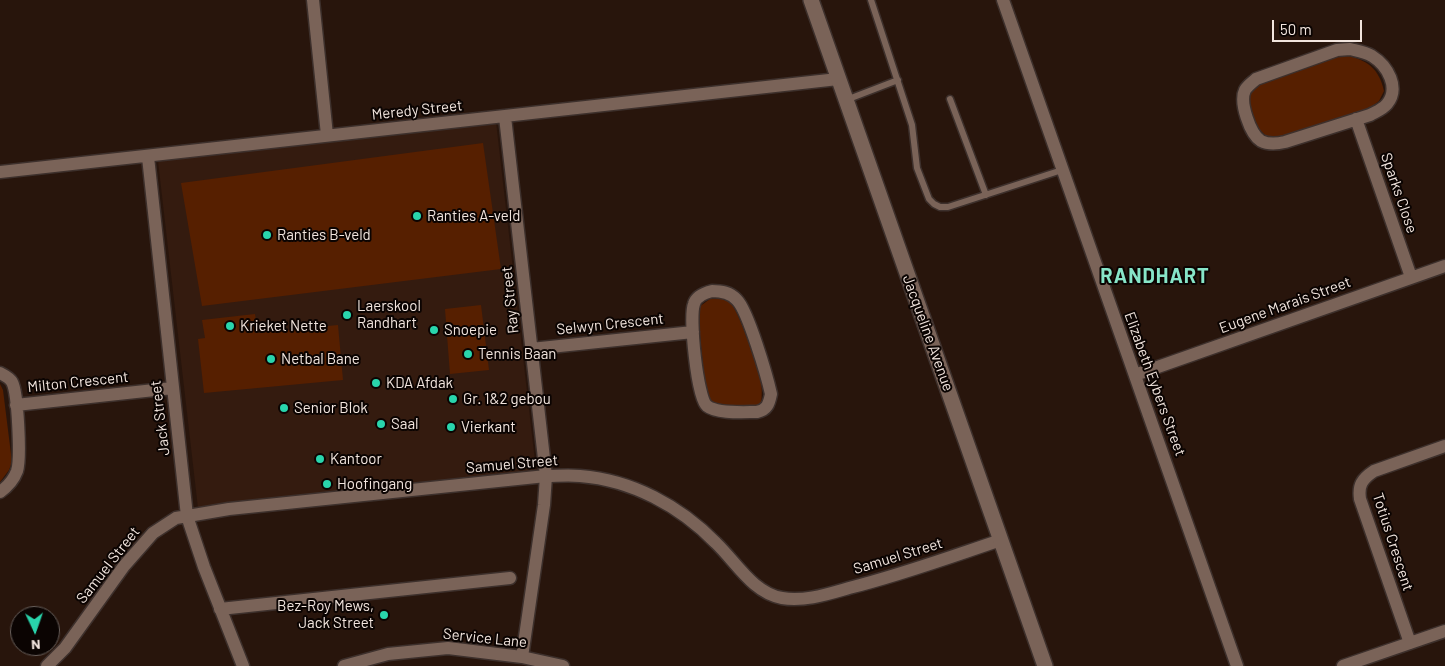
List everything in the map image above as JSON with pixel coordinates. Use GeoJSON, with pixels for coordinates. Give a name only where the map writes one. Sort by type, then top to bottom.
{"type":"FeatureCollection","features":[{"type":"Feature","properties":{"kind":"street"},"geometry":{"type":"LineString","coordinates":[[313,0],[327,135]]}},
{"type":"Feature","properties":{"kind":"street","name":"Jacqueline Avenue"},"geometry":{"type":"LineString","coordinates":[[811,0],[1046,666]]}},
{"type":"Feature","properties":{"kind":"street","name":"Elizabeth Eybers Street"},"geometry":{"type":"LineString","coordinates":[[1003,0],[1237,666]]}},
{"type":"Feature","properties":{"kind":"street"},"geometry":{"type":"LineString","coordinates":[[1350,49],[1364,52],[1382,64],[1391,79],[1392,88],[1391,97],[1387,104],[1380,110],[1356,119],[1285,142],[1268,143],[1255,137],[1252,132],[1243,104],[1243,97],[1245,90],[1256,79],[1338,50],[1350,49]]}},
{"type":"Feature","properties":{"kind":"street","name":"Meredy Street"},"geometry":{"type":"LineString","coordinates":[[0,172],[838,80]]}},
{"type":"Feature","properties":{"kind":"street","name":"Ray Street"},"geometry":{"type":"LineString","coordinates":[[505,117],[546,476],[544,505],[522,657]]}},
{"type":"Feature","properties":{"kind":"street","name":"Sparks Close"},"geometry":{"type":"LineString","coordinates":[[1356,119],[1411,277]]}},
{"type":"Feature","properties":{"kind":"street","name":"Jack Street"},"geometry":{"type":"LineString","coordinates":[[148,157],[187,516],[196,545],[243,666]]}},
{"type":"Feature","properties":{"kind":"street","name":"Eugene Marais Street"},"geometry":{"type":"LineString","coordinates":[[1135,375],[1445,266]]}},
{"type":"Feature","properties":{"kind":"street"},"geometry":{"type":"LineString","coordinates":[[712,291],[722,291],[730,294],[737,300],[747,317],[770,387],[771,394],[767,407],[757,412],[726,411],[708,407],[698,385],[693,332],[692,307],[694,301],[699,296],[712,291]]}},
{"type":"Feature","properties":{"kind":"street","name":"Selwyn Crescent"},"geometry":{"type":"LineString","coordinates":[[531,349],[693,332]]}},
{"type":"Feature","properties":{"kind":"street","name":"Milton Crescent"},"geometry":{"type":"LineString","coordinates":[[0,372],[12,382],[16,405],[19,458],[17,472],[10,483],[0,492]]}},
{"type":"Feature","properties":{"kind":"street","name":"Milton Crescent"},"geometry":{"type":"LineString","coordinates":[[16,405],[173,388]]}},
{"type":"Feature","properties":{"kind":"street","name":"Totius Crescent"},"geometry":{"type":"LineString","coordinates":[[1410,643],[1360,499],[1360,484],[1365,477],[1374,471],[1445,446]]}},
{"type":"Feature","properties":{"kind":"street","name":"Samuel Street"},"geometry":{"type":"LineString","coordinates":[[47,666],[65,648],[124,566],[153,533],[176,518],[229,509],[546,476],[580,476],[608,480],[634,487],[662,500],[686,516],[716,542],[760,590],[782,598],[796,599],[810,598],[892,577],[1001,540]]}},
{"type":"Feature","properties":{"kind":"street"},"geometry":{"type":"LineString","coordinates":[[220,609],[510,578]]}},
{"type":"Feature","properties":{"kind":"street"},"geometry":{"type":"LineString","coordinates":[[1343,666],[1445,630]]}},
{"type":"Feature","properties":{"kind":"street","name":"Service Lane"},"geometry":{"type":"LineString","coordinates":[[344,666],[388,654],[448,648],[522,657],[564,666]]}},
{"type":"Feature","properties":{"kind":"lane"},"geometry":{"type":"LineString","coordinates":[[871,0],[912,125],[917,168],[929,199],[934,204],[940,207],[948,207],[1062,170]]}},
{"type":"Feature","properties":{"kind":"lane"},"geometry":{"type":"LineString","coordinates":[[845,100],[898,80]]}},
{"type":"Feature","properties":{"kind":"lane"},"geometry":{"type":"LineString","coordinates":[[950,99],[986,195]]}},
{"type":"Feature","properties":{"kind":"shaded area"},"geometry":{"type":"Polygon","coordinates":[[[1345,55],[1371,66],[1379,76],[1384,91],[1379,101],[1370,108],[1333,122],[1275,138],[1267,137],[1259,129],[1250,113],[1249,93],[1260,83],[1334,57],[1345,55]]]}},
{"type":"Feature","properties":{"kind":"shaded area","name":"Laerskool Randhart"},"geometry":{"type":"Polygon","coordinates":[[[496,122],[536,470],[198,508],[158,161],[496,122]]]}},
{"type":"Feature","properties":{"kind":"shaded area"},"geometry":{"type":"Polygon","coordinates":[[[483,143],[501,269],[202,306],[181,183],[483,143]]]}},
{"type":"Feature","properties":{"kind":"shaded area"},"geometry":{"type":"Polygon","coordinates":[[[719,298],[729,301],[737,314],[752,351],[761,381],[761,404],[756,408],[715,405],[709,399],[705,385],[698,315],[699,307],[710,299],[719,298]]]}},
{"type":"Feature","properties":{"kind":"shaded area","name":"Tennis Baan"},"geometry":{"type":"Polygon","coordinates":[[[481,305],[489,370],[450,374],[445,309],[481,305]]]}},
{"type":"Feature","properties":{"kind":"shaded area","name":"Netbal Bane"},"geometry":{"type":"Polygon","coordinates":[[[255,314],[258,333],[338,325],[343,380],[204,393],[198,339],[205,338],[202,320],[255,314]]]}},
{"type":"Feature","properties":{"kind":"shaded area"},"geometry":{"type":"Polygon","coordinates":[[[0,384],[3,390],[12,462],[9,470],[0,482],[0,384]]]}},
{"type":"Feature","properties":{"kind":"place","name":"Ranties A-veld"},"geometry":{"type":"Point","coordinates":[417,216]}},
{"type":"Feature","properties":{"kind":"place","name":"Ranties B-veld"},"geometry":{"type":"Point","coordinates":[267,235]}},
{"type":"Feature","properties":{"kind":"place","name":"Laerskool Randhart"},"geometry":{"type":"Point","coordinates":[347,315]}},
{"type":"Feature","properties":{"kind":"place","name":"Krieket Nette"},"geometry":{"type":"Point","coordinates":[230,326]}},
{"type":"Feature","properties":{"kind":"place","name":"Snoepie"},"geometry":{"type":"Point","coordinates":[434,330]}},
{"type":"Feature","properties":{"kind":"place","name":"Tennis Baan"},"geometry":{"type":"Point","coordinates":[468,354]}},
{"type":"Feature","properties":{"kind":"place","name":"Netbal Bane"},"geometry":{"type":"Point","coordinates":[271,359]}},
{"type":"Feature","properties":{"kind":"place","name":"KDA Afdak"},"geometry":{"type":"Point","coordinates":[376,383]}},
{"type":"Feature","properties":{"kind":"place","name":"Gr. 1&2 gebou"},"geometry":{"type":"Point","coordinates":[453,399]}},
{"type":"Feature","properties":{"kind":"place","name":"Senior Blok"},"geometry":{"type":"Point","coordinates":[284,408]}},
{"type":"Feature","properties":{"kind":"place","name":"Saal"},"geometry":{"type":"Point","coordinates":[381,424]}},
{"type":"Feature","properties":{"kind":"place","name":"Vierkant"},"geometry":{"type":"Point","coordinates":[451,427]}},
{"type":"Feature","properties":{"kind":"place","name":"Kantoor"},"geometry":{"type":"Point","coordinates":[320,459]}},
{"type":"Feature","properties":{"kind":"place","name":"Hoofingang"},"geometry":{"type":"Point","coordinates":[327,484]}},
{"type":"Feature","properties":{"kind":"place","name":"Bez-Roy Mews, Jack Street"},"geometry":{"type":"Point","coordinates":[384,615]}},
{"type":"Feature","properties":{"kind":"district","name":"RANDHART"},"geometry":{"type":"Point","coordinates":[1155,276]}}]}
